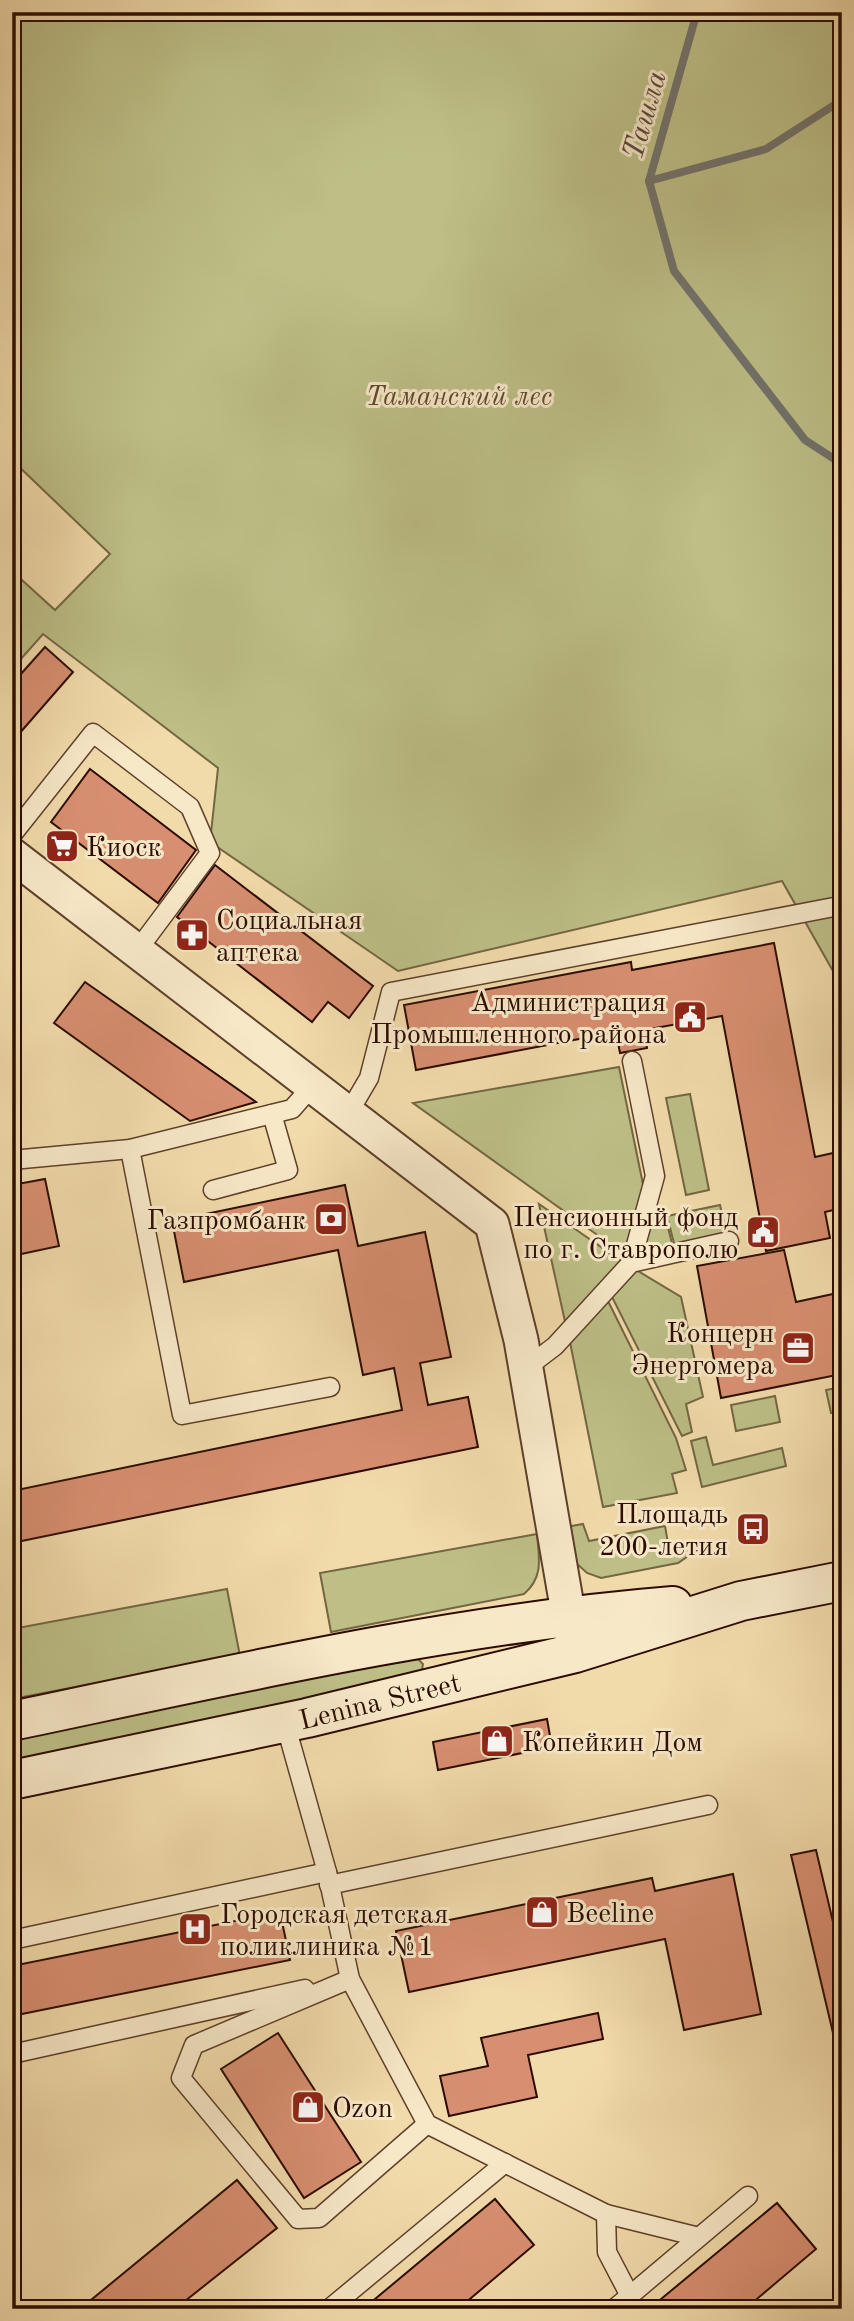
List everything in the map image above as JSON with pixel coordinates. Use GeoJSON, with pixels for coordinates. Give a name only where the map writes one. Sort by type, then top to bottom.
{"type":"FeatureCollection","features":[{"type":"Feature","properties":{"kind":"main road","name":"Lenina Street"},"geometry":{"type":"LineString","coordinates":[[12,1780],[285,1723],[575,1653],[741,1601],[842,1581]]}},
{"type":"Feature","properties":{"kind":"main road","name":"Lenina Street"},"geometry":{"type":"LineString","coordinates":[[12,1721],[296,1661],[568,1614],[741,1601]]}},
{"type":"Feature","properties":{"kind":"street"},"geometry":{"type":"LineString","coordinates":[[12,855],[492,1224],[526,1368],[575,1653]]}},
{"type":"Feature","properties":{"kind":"lane"},"geometry":{"type":"LineString","coordinates":[[12,835],[93,733],[190,807],[210,853],[136,951]]}},
{"type":"Feature","properties":{"kind":"lane"},"geometry":{"type":"LineString","coordinates":[[349,1112],[369,1078],[391,992],[834,907]]}},
{"type":"Feature","properties":{"kind":"lane"},"geometry":{"type":"LineString","coordinates":[[526,1368],[555,1346],[631,1263],[655,1176],[632,1061]]}},
{"type":"Feature","properties":{"kind":"lane"},"geometry":{"type":"LineString","coordinates":[[12,1160],[130,1149],[292,1110],[313,1085]]}},
{"type":"Feature","properties":{"kind":"lane"},"geometry":{"type":"LineString","coordinates":[[213,1190],[288,1170],[272,1114]]}},
{"type":"Feature","properties":{"kind":"lane"},"geometry":{"type":"LineString","coordinates":[[130,1149],[182,1415],[330,1387]]}},
{"type":"Feature","properties":{"kind":"lane"},"geometry":{"type":"LineString","coordinates":[[631,1263],[729,1241]]}},
{"type":"Feature","properties":{"kind":"lane"},"geometry":{"type":"LineString","coordinates":[[285,1723],[328,1879],[350,1979],[427,2124],[606,2214],[699,2237]]}},
{"type":"Feature","properties":{"kind":"lane"},"geometry":{"type":"LineString","coordinates":[[12,1940],[708,1805]]}},
{"type":"Feature","properties":{"kind":"lane"},"geometry":{"type":"LineString","coordinates":[[12,2054],[350,1979]]}},
{"type":"Feature","properties":{"kind":"lane"},"geometry":{"type":"LineString","coordinates":[[350,1979],[194,2045],[181,2078],[298,2219],[319,2218],[427,2124]]}},
{"type":"Feature","properties":{"kind":"lane"},"geometry":{"type":"LineString","coordinates":[[329,2309],[505,2163]]}},
{"type":"Feature","properties":{"kind":"lane"},"geometry":{"type":"LineString","coordinates":[[614,2309],[748,2196]]}},
{"type":"Feature","properties":{"kind":"lane"},"geometry":{"type":"LineString","coordinates":[[606,2214],[607,2252],[630,2296]]}},
{"type":"Feature","properties":{"kind":"green space","name":"Таманский лес"},"geometry":{"type":"Polygon","coordinates":[[[12,12],[842,12],[842,987],[782,881],[398,971],[210,842],[218,768],[43,634],[12,669],[12,571],[55,610],[110,554],[12,460],[12,12]]]}},
{"type":"Feature","properties":{"kind":"green space"},"geometry":{"type":"Polygon","coordinates":[[[619,1067],[646,1199],[628,1257],[413,1103],[619,1067]]]}},
{"type":"Feature","properties":{"kind":"green space"},"geometry":{"type":"Polygon","coordinates":[[[690,1094],[709,1190],[686,1195],[666,1098],[690,1094]]]}},
{"type":"Feature","properties":{"kind":"green space"},"geometry":{"type":"Polygon","coordinates":[[[539,1204],[624,1263],[566,1326],[539,1204]]]}},
{"type":"Feature","properties":{"kind":"green space"},"geometry":{"type":"Polygon","coordinates":[[[720,1205],[728,1240],[676,1251],[667,1216],[720,1205]]]}},
{"type":"Feature","properties":{"kind":"green space"},"geometry":{"type":"Polygon","coordinates":[[[665,1216],[674,1251],[635,1259],[646,1220],[665,1216]]]}},
{"type":"Feature","properties":{"kind":"green space"},"geometry":{"type":"Polygon","coordinates":[[[633,1268],[681,1297],[703,1397],[686,1404],[692,1432],[682,1436],[610,1293],[633,1268]]]}},
{"type":"Feature","properties":{"kind":"green space"},"geometry":{"type":"Polygon","coordinates":[[[606,1297],[676,1438],[686,1470],[672,1474],[677,1493],[603,1507],[569,1337],[606,1297]]]}},
{"type":"Feature","properties":{"kind":"green space"},"geometry":{"type":"Polygon","coordinates":[[[842,1387],[842,1410],[831,1413],[826,1390],[842,1387]]]}},
{"type":"Feature","properties":{"kind":"green space"},"geometry":{"type":"Polygon","coordinates":[[[775,1396],[780,1422],[736,1431],[731,1405],[775,1396]]]}},
{"type":"Feature","properties":{"kind":"green space"},"geometry":{"type":"Polygon","coordinates":[[[706,1437],[713,1465],[782,1448],[786,1466],[702,1487],[691,1441],[706,1437]]]}},
{"type":"Feature","properties":{"kind":"green space"},"geometry":{"type":"Polygon","coordinates":[[[583,1524],[589,1541],[665,1526],[669,1549],[699,1542],[700,1548],[678,1563],[601,1578],[587,1573],[576,1563],[566,1527],[583,1524]]]}},
{"type":"Feature","properties":{"kind":"green space"},"geometry":{"type":"Polygon","coordinates":[[[537,1534],[539,1567],[535,1581],[524,1594],[331,1632],[320,1573],[537,1534]]]}},
{"type":"Feature","properties":{"kind":"green space"},"geometry":{"type":"Polygon","coordinates":[[[227,1589],[240,1656],[12,1699],[12,1629],[227,1589]]]}},
{"type":"Feature","properties":{"kind":"green space"},"geometry":{"type":"Polygon","coordinates":[[[418,1659],[423,1664],[421,1675],[12,1761],[12,1740],[301,1679],[418,1659]]]}},
{"type":"Feature","properties":{"kind":"building"},"geometry":{"type":"Polygon","coordinates":[[[45,647],[73,672],[12,742],[12,684],[45,647]]]}},
{"type":"Feature","properties":{"kind":"building"},"geometry":{"type":"Polygon","coordinates":[[[90,769],[196,850],[158,903],[51,822],[90,769]]]}},
{"type":"Feature","properties":{"kind":"building"},"geometry":{"type":"Polygon","coordinates":[[[215,865],[373,986],[349,1018],[328,1002],[312,1022],[177,917],[215,865]]]}},
{"type":"Feature","properties":{"kind":"building"},"geometry":{"type":"Polygon","coordinates":[[[774,943],[815,1157],[842,1151],[842,1208],[825,1212],[830,1238],[766,1251],[722,1016],[644,1030],[647,1048],[620,1053],[616,1032],[416,1070],[404,1005],[631,962],[632,970],[774,943]]]}},
{"type":"Feature","properties":{"kind":"building"},"geometry":{"type":"Polygon","coordinates":[[[85,982],[256,1102],[190,1121],[54,1023],[85,982]]]}},
{"type":"Feature","properties":{"kind":"building"},"geometry":{"type":"Polygon","coordinates":[[[45,1179],[59,1246],[12,1256],[12,1185],[45,1179]]]}},
{"type":"Feature","properties":{"kind":"building"},"geometry":{"type":"Polygon","coordinates":[[[345,1185],[358,1246],[425,1232],[451,1357],[420,1363],[428,1405],[468,1397],[478,1447],[12,1543],[12,1491],[402,1410],[394,1368],[363,1375],[338,1250],[184,1282],[172,1221],[345,1185]]]}},
{"type":"Feature","properties":{"kind":"building"},"geometry":{"type":"Polygon","coordinates":[[[784,1250],[796,1302],[842,1292],[842,1374],[721,1398],[697,1266],[784,1250]]]}},
{"type":"Feature","properties":{"kind":"building"},"geometry":{"type":"Polygon","coordinates":[[[547,1719],[552,1747],[438,1770],[433,1742],[547,1719]]]}},
{"type":"Feature","properties":{"kind":"building"},"geometry":{"type":"Polygon","coordinates":[[[816,1850],[842,1960],[842,2031],[833,2033],[791,1855],[816,1850]]]}},
{"type":"Feature","properties":{"kind":"building"},"geometry":{"type":"Polygon","coordinates":[[[733,1874],[761,2014],[684,2030],[665,1939],[409,1992],[396,1931],[652,1878],[655,1891],[733,1874]]]}},
{"type":"Feature","properties":{"kind":"building"},"geometry":{"type":"Polygon","coordinates":[[[280,1912],[290,1960],[12,2016],[12,1966],[280,1912]]]}},
{"type":"Feature","properties":{"kind":"building"},"geometry":{"type":"Polygon","coordinates":[[[598,2013],[603,2039],[528,2055],[537,2097],[449,2116],[440,2076],[488,2066],[481,2038],[598,2013]]]}},
{"type":"Feature","properties":{"kind":"building"},"geometry":{"type":"Polygon","coordinates":[[[278,2033],[361,2162],[304,2198],[221,2069],[278,2033]]]}},
{"type":"Feature","properties":{"kind":"building"},"geometry":{"type":"Polygon","coordinates":[[[237,2180],[277,2228],[175,2309],[80,2309],[237,2180]]]}},
{"type":"Feature","properties":{"kind":"building"},"geometry":{"type":"Polygon","coordinates":[[[495,2199],[534,2245],[458,2309],[363,2309],[495,2199]]]}},
{"type":"Feature","properties":{"kind":"building"},"geometry":{"type":"Polygon","coordinates":[[[777,2203],[816,2249],[745,2309],[649,2309],[777,2203]]]}},
{"type":"Feature","properties":{"kind":"waterway","name":"Ташла"},"geometry":{"type":"LineString","coordinates":[[697,12],[649,181],[674,271],[805,440],[842,464]]}},
{"type":"Feature","properties":{"kind":"waterway"},"geometry":{"type":"LineString","coordinates":[[649,181],[766,149],[842,100]]}},
{"type":"Feature","properties":{"kind":"place","name":"Киоск"},"geometry":{"type":"Point","coordinates":[62,846]}},
{"type":"Feature","properties":{"kind":"place","name":"Социальная аптека"},"geometry":{"type":"Point","coordinates":[192,935]}},
{"type":"Feature","properties":{"kind":"place","name":"Администрация Промышленного района"},"geometry":{"type":"Point","coordinates":[690,1017]}},
{"type":"Feature","properties":{"kind":"place","name":"Газпромбанк"},"geometry":{"type":"Point","coordinates":[331,1219]}},
{"type":"Feature","properties":{"kind":"place","name":"Пенсионный фонд по г. Ставрополю"},"geometry":{"type":"Point","coordinates":[763,1232]}},
{"type":"Feature","properties":{"kind":"place","name":"Концерн Энергомера"},"geometry":{"type":"Point","coordinates":[798,1348]}},
{"type":"Feature","properties":{"kind":"place","name":"Площадь 200-летия"},"geometry":{"type":"Point","coordinates":[753,1529]}},
{"type":"Feature","properties":{"kind":"place","name":"Копейкин Дом"},"geometry":{"type":"Point","coordinates":[497,1741]}},
{"type":"Feature","properties":{"kind":"place","name":"Beeline"},"geometry":{"type":"Point","coordinates":[542,1912]}},
{"type":"Feature","properties":{"kind":"place","name":"Городская детская поликлиника №1"},"geometry":{"type":"Point","coordinates":[195,1929]}},
{"type":"Feature","properties":{"kind":"place","name":"Ozon"},"geometry":{"type":"Point","coordinates":[308,2107]}}]}
